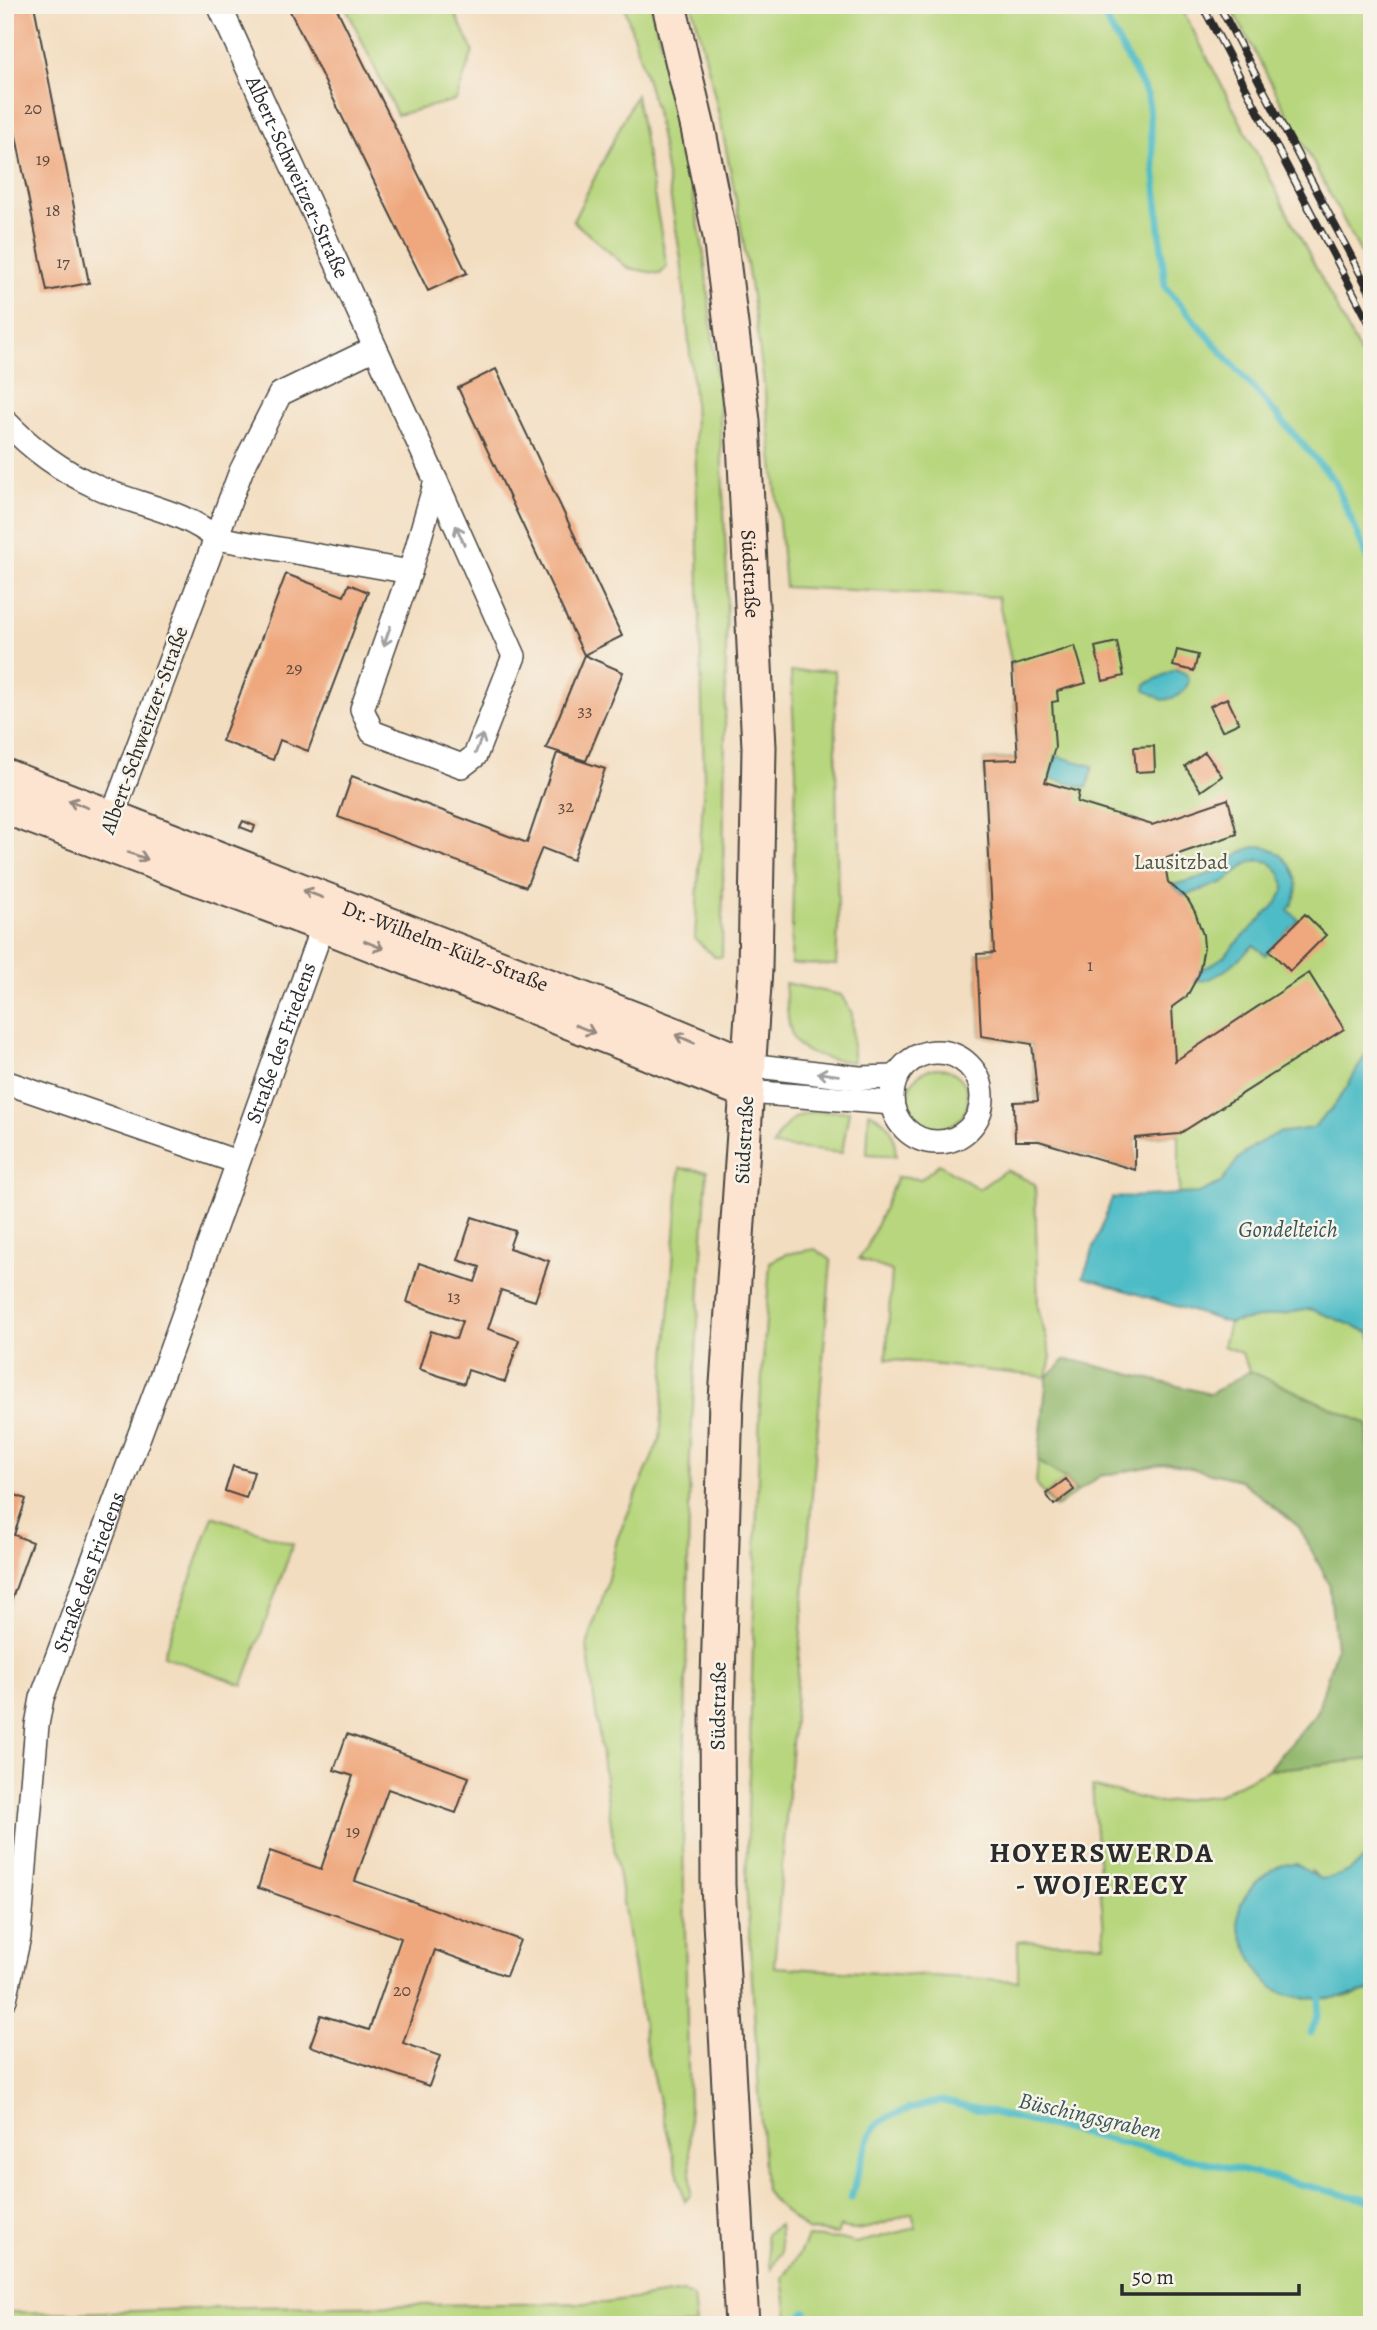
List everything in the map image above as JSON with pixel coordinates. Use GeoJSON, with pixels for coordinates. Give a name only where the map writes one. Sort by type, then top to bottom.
{"type":"FeatureCollection","features":[{"type":"Feature","properties":{"kind":"main road","name":"Südstraße"},"geometry":{"type":"LineString","coordinates":[[669,5],[720,236],[743,421],[759,747],[755,970],[726,1399],[717,1714],[718,1885],[743,2325]]}},
{"type":"Feature","properties":{"kind":"main road","name":"Dr.-Wilhelm-Külz-Straße"},"geometry":{"type":"LineString","coordinates":[[5,776],[107,830],[323,925],[747,1078]]}},
{"type":"Feature","properties":{"kind":"main road","name":"Dr.-Wilhelm-Külz-Straße"},"geometry":{"type":"LineString","coordinates":[[5,807],[107,830],[671,1033],[747,1078]]}},
{"type":"Feature","properties":{"kind":"street","name":"Albert-Schweitzer-Straße"},"geometry":{"type":"LineString","coordinates":[[219,5],[436,481],[514,656],[475,756],[462,766],[372,732],[362,709],[410,572],[436,481]]}},
{"type":"Feature","properties":{"kind":"street","name":"Albert-Schweitzer-Straße"},"geometry":{"type":"LineString","coordinates":[[107,830],[241,471],[280,394],[375,348]]}},
{"type":"Feature","properties":{"kind":"street"},"geometry":{"type":"LineString","coordinates":[[5,421],[30,447],[86,481],[195,524],[216,538],[410,572]]}},
{"type":"Feature","properties":{"kind":"street","name":"Straße des Friedens"},"geometry":{"type":"LineString","coordinates":[[5,1998],[19,1937],[37,1724],[42,1698],[172,1350],[323,925]]}},
{"type":"Feature","properties":{"kind":"street"},"geometry":{"type":"LineString","coordinates":[[945,1052],[967,1062],[976,1074],[983,1101],[980,1113],[971,1128],[955,1139],[941,1143],[923,1140],[910,1133],[897,1119],[892,1103],[896,1077],[907,1063],[924,1053],[945,1052]]}},
{"type":"Feature","properties":{"kind":"street","name":"Dr.-Wilhelm-Külz-Straße"},"geometry":{"type":"LineString","coordinates":[[747,1078],[896,1077]]}},
{"type":"Feature","properties":{"kind":"street","name":"Dr.-Wilhelm-Külz-Straße"},"geometry":{"type":"LineString","coordinates":[[747,1078],[892,1103]]}},
{"type":"Feature","properties":{"kind":"street"},"geometry":{"type":"LineString","coordinates":[[5,1082],[237,1162]]}},
{"type":"Feature","properties":{"kind":"green space"},"geometry":{"type":"Polygon","coordinates":[[[345,5],[451,5],[473,51],[456,100],[397,115],[345,5]]]}},
{"type":"Feature","properties":{"kind":"green space"},"geometry":{"type":"Polygon","coordinates":[[[624,5],[651,5],[677,105],[704,255],[719,399],[727,579],[722,957],[715,957],[695,939],[704,779],[694,396],[681,259],[656,111],[624,5]]]}},
{"type":"Feature","properties":{"kind":"green space"},"geometry":{"type":"Polygon","coordinates":[[[692,5],[1180,5],[1372,376],[1372,1043],[1334,1106],[1313,1128],[1278,1133],[1239,1158],[1221,1183],[1199,1193],[1179,1194],[1179,1134],[1135,1138],[1135,1170],[1039,1141],[1032,1044],[981,1036],[977,954],[994,952],[984,760],[1018,758],[1012,666],[998,597],[785,587],[771,441],[752,294],[726,149],[692,5]]]}},
{"type":"Feature","properties":{"kind":"green space"},"geometry":{"type":"Polygon","coordinates":[[[1230,5],[1372,5],[1372,274],[1230,5]]]}},
{"type":"Feature","properties":{"kind":"green space"},"geometry":{"type":"Polygon","coordinates":[[[636,95],[667,267],[660,274],[628,268],[573,221],[636,95]]]}},
{"type":"Feature","properties":{"kind":"green space"},"geometry":{"type":"Polygon","coordinates":[[[835,670],[838,927],[836,965],[791,964],[796,771],[791,672],[835,670]]]}},
{"type":"Feature","properties":{"kind":"green space"},"geometry":{"type":"Polygon","coordinates":[[[785,983],[841,995],[852,1013],[853,1062],[815,1055],[796,1043],[788,1020],[785,983]]]}},
{"type":"Feature","properties":{"kind":"green space"},"geometry":{"type":"Polygon","coordinates":[[[938,1068],[955,1073],[963,1081],[968,1098],[963,1115],[955,1123],[938,1128],[921,1123],[913,1115],[908,1098],[913,1081],[921,1073],[938,1068]]]}},
{"type":"Feature","properties":{"kind":"green space"},"geometry":{"type":"Polygon","coordinates":[[[849,1111],[842,1153],[773,1146],[787,1124],[795,1118],[813,1112],[849,1111]]]}},
{"type":"Feature","properties":{"kind":"green space"},"geometry":{"type":"Polygon","coordinates":[[[869,1112],[887,1124],[894,1141],[896,1156],[867,1154],[869,1112]]]}},
{"type":"Feature","properties":{"kind":"green space"},"geometry":{"type":"Polygon","coordinates":[[[939,1164],[979,1189],[1006,1170],[1035,1184],[1038,1308],[1051,1356],[1047,1377],[886,1359],[892,1271],[859,1259],[867,1247],[897,1177],[921,1179],[939,1164]]]}},
{"type":"Feature","properties":{"kind":"green space"},"geometry":{"type":"Polygon","coordinates":[[[680,1168],[707,1171],[690,1456],[683,1845],[691,2195],[685,2201],[648,2058],[614,1846],[587,1646],[606,1587],[617,1539],[660,1439],[680,1168]]]}},
{"type":"Feature","properties":{"kind":"green space"},"geometry":{"type":"Polygon","coordinates":[[[815,1249],[831,1260],[774,1967],[1018,1981],[1018,1941],[1105,1944],[1092,1786],[1160,1803],[1218,1795],[1267,1770],[1372,1759],[1372,1847],[1363,1862],[1339,1876],[1320,1879],[1311,1871],[1310,1998],[1348,1997],[1372,1990],[1372,2325],[789,2325],[783,2278],[807,2237],[841,2239],[856,2243],[916,2228],[912,2213],[856,2230],[840,2227],[837,2234],[807,2230],[780,2208],[765,2190],[746,1881],[760,1405],[770,1262],[786,1254],[815,1249]]]}},
{"type":"Feature","properties":{"kind":"green space"},"geometry":{"type":"Polygon","coordinates":[[[1311,1309],[1369,1332],[1372,1339],[1372,1494],[1367,1424],[1250,1371],[1241,1353],[1223,1346],[1229,1323],[1311,1309]]]}},
{"type":"Feature","properties":{"kind":"green space"},"geometry":{"type":"Polygon","coordinates":[[[1065,1360],[1210,1394],[1250,1371],[1367,1424],[1372,1496],[1372,1759],[1267,1770],[1317,1713],[1336,1648],[1329,1583],[1299,1527],[1240,1480],[1169,1463],[1100,1476],[1077,1492],[1066,1479],[1038,1461],[1047,1377],[1065,1360]]]}},
{"type":"Feature","properties":{"kind":"green space"},"geometry":{"type":"Polygon","coordinates":[[[1038,1461],[1066,1479],[1046,1494],[1054,1505],[1074,1490],[1077,1492],[1055,1508],[1036,1484],[1038,1461]]]}},
{"type":"Feature","properties":{"kind":"green space"},"geometry":{"type":"Polygon","coordinates":[[[213,1516],[293,1544],[243,1685],[163,1656],[213,1516]]]}},
{"type":"Feature","properties":{"kind":"green space"},"geometry":{"type":"Polygon","coordinates":[[[779,2225],[781,2252],[771,2269],[766,2234],[779,2225]]]}},
{"type":"Feature","properties":{"kind":"green space"},"geometry":{"type":"Polygon","coordinates":[[[684,2292],[693,2297],[696,2325],[5,2325],[5,2312],[605,2303],[684,2292]]]}},
{"type":"Feature","properties":{"kind":"water"},"geometry":{"type":"Polygon","coordinates":[[[1176,669],[1186,674],[1189,681],[1179,695],[1163,700],[1145,690],[1146,684],[1176,669]]]}},
{"type":"Feature","properties":{"kind":"water"},"geometry":{"type":"Polygon","coordinates":[[[1056,756],[1093,766],[1087,788],[1050,778],[1056,756]]]}},
{"type":"Feature","properties":{"kind":"water"},"geometry":{"type":"Polygon","coordinates":[[[1262,846],[1281,855],[1293,871],[1296,890],[1288,910],[1299,920],[1265,955],[1254,945],[1220,974],[1195,982],[1201,969],[1224,956],[1278,902],[1284,890],[1284,883],[1280,873],[1270,862],[1259,860],[1248,863],[1224,882],[1184,896],[1172,885],[1209,874],[1245,850],[1262,846]]]}},
{"type":"Feature","properties":{"kind":"water","name":"Gondelteich"},"geometry":{"type":"Polygon","coordinates":[[[1372,1043],[1372,1339],[1369,1332],[1311,1309],[1229,1323],[1083,1277],[1112,1198],[1199,1193],[1221,1183],[1239,1158],[1255,1145],[1278,1133],[1313,1128],[1334,1106],[1372,1043]]]}},
{"type":"Feature","properties":{"kind":"water"},"geometry":{"type":"Polygon","coordinates":[[[1372,1847],[1372,1990],[1334,1998],[1307,1998],[1282,1992],[1271,1986],[1259,1971],[1240,1929],[1239,1911],[1246,1895],[1258,1880],[1280,1866],[1296,1864],[1320,1879],[1329,1878],[1356,1866],[1372,1847]]]}},
{"type":"Feature","properties":{"kind":"building"},"geometry":{"type":"Polygon","coordinates":[[[5,5],[34,5],[89,283],[47,291],[5,81],[5,5]]]}},
{"type":"Feature","properties":{"kind":"building"},"geometry":{"type":"Polygon","coordinates":[[[287,5],[335,5],[467,273],[428,291],[287,5]]]}},
{"type":"Feature","properties":{"kind":"building"},"geometry":{"type":"Polygon","coordinates":[[[496,369],[622,636],[584,655],[458,388],[496,369]]]}},
{"type":"Feature","properties":{"kind":"building"},"geometry":{"type":"Polygon","coordinates":[[[286,574],[344,596],[349,584],[368,592],[308,751],[280,740],[273,760],[222,741],[286,574]]]}},
{"type":"Feature","properties":{"kind":"building"},"geometry":{"type":"Polygon","coordinates":[[[1117,642],[1124,676],[1103,681],[1095,647],[1117,642]]]}},
{"type":"Feature","properties":{"kind":"building","name":"Lausitzbad"},"geometry":{"type":"Polygon","coordinates":[[[1075,646],[1086,683],[1057,691],[1058,701],[1052,702],[1055,747],[1045,782],[1079,792],[1077,802],[1152,825],[1228,799],[1237,834],[1164,859],[1168,882],[1188,900],[1195,912],[1204,947],[1199,974],[1187,996],[1172,1007],[1175,1061],[1309,973],[1344,1029],[1179,1134],[1135,1138],[1135,1170],[1039,1141],[1015,1141],[1014,1102],[1038,1101],[1032,1044],[981,1036],[977,954],[994,953],[984,760],[1018,759],[1012,666],[1075,646]]]}},
{"type":"Feature","properties":{"kind":"building"},"geometry":{"type":"Polygon","coordinates":[[[1177,650],[1198,655],[1194,671],[1173,666],[1177,650]]]}},
{"type":"Feature","properties":{"kind":"building"},"geometry":{"type":"Polygon","coordinates":[[[584,655],[623,672],[586,761],[546,748],[584,655]]]}},
{"type":"Feature","properties":{"kind":"building"},"geometry":{"type":"Polygon","coordinates":[[[1227,698],[1239,723],[1222,731],[1210,706],[1227,698]]]}},
{"type":"Feature","properties":{"kind":"building"},"geometry":{"type":"Polygon","coordinates":[[[1154,746],[1155,771],[1136,772],[1134,747],[1154,746]]]}},
{"type":"Feature","properties":{"kind":"building"},"geometry":{"type":"Polygon","coordinates":[[[1205,752],[1222,776],[1201,791],[1185,766],[1205,752]]]}},
{"type":"Feature","properties":{"kind":"building"},"geometry":{"type":"Polygon","coordinates":[[[557,753],[605,769],[573,860],[542,848],[526,887],[338,817],[352,776],[527,843],[557,753]]]}},
{"type":"Feature","properties":{"kind":"building"},"geometry":{"type":"Polygon","coordinates":[[[243,821],[255,826],[253,832],[240,827],[243,821]]]}},
{"type":"Feature","properties":{"kind":"building"},"geometry":{"type":"Polygon","coordinates":[[[1305,914],[1326,935],[1290,971],[1269,950],[1305,914]]]}},
{"type":"Feature","properties":{"kind":"building"},"geometry":{"type":"Polygon","coordinates":[[[472,1217],[515,1231],[509,1248],[549,1261],[535,1301],[501,1290],[488,1329],[519,1340],[505,1382],[468,1370],[464,1384],[419,1369],[431,1331],[456,1339],[462,1321],[407,1302],[419,1263],[475,1282],[480,1267],[458,1260],[472,1217]]]}},
{"type":"Feature","properties":{"kind":"building"},"geometry":{"type":"Polygon","coordinates":[[[233,1466],[254,1472],[246,1498],[225,1491],[233,1466]]]}},
{"type":"Feature","properties":{"kind":"building"},"geometry":{"type":"Polygon","coordinates":[[[1066,1479],[1074,1490],[1054,1505],[1046,1494],[1066,1479]]]}},
{"type":"Feature","properties":{"kind":"building"},"geometry":{"type":"Polygon","coordinates":[[[5,1491],[26,1499],[14,1535],[32,1542],[6,1615],[5,1491]]]}},
{"type":"Feature","properties":{"kind":"building"},"geometry":{"type":"Polygon","coordinates":[[[347,1734],[469,1777],[456,1813],[388,1789],[355,1881],[520,1940],[506,1976],[435,1950],[403,2043],[440,2056],[429,2086],[310,2046],[321,2015],[369,2030],[401,1938],[258,1888],[270,1851],[321,1869],[353,1776],[334,1770],[347,1734]]]}},
{"type":"Feature","properties":{"kind":"waterway"},"geometry":{"type":"LineString","coordinates":[[1098,5],[1148,96],[1165,287],[1334,480],[1372,567]]}},
{"type":"Feature","properties":{"kind":"waterway"},"geometry":{"type":"LineString","coordinates":[[1311,2033],[1320,1998]]}},
{"type":"Feature","properties":{"kind":"waterway","name":"Büschingsgraben"},"geometry":{"type":"LineString","coordinates":[[851,2198],[865,2149],[876,2126],[898,2113],[942,2101],[1372,2201]]}},
{"type":"Feature","properties":{"kind":"waterway","name":"Büschingsgraben"},"geometry":{"type":"LineString","coordinates":[[795,2325],[806,2312]]}},
{"type":"Feature","properties":{"kind":"railway"},"geometry":{"type":"LineString","coordinates":[[1202,5],[1372,328]]}},
{"type":"Feature","properties":{"kind":"railway"},"geometry":{"type":"LineString","coordinates":[[1219,5],[1372,296]]}},
{"type":"Feature","properties":{"kind":"district","name":"HOYERSWERDA - WOJERECY"},"geometry":{"type":"Point","coordinates":[1102,1869]}}]}
